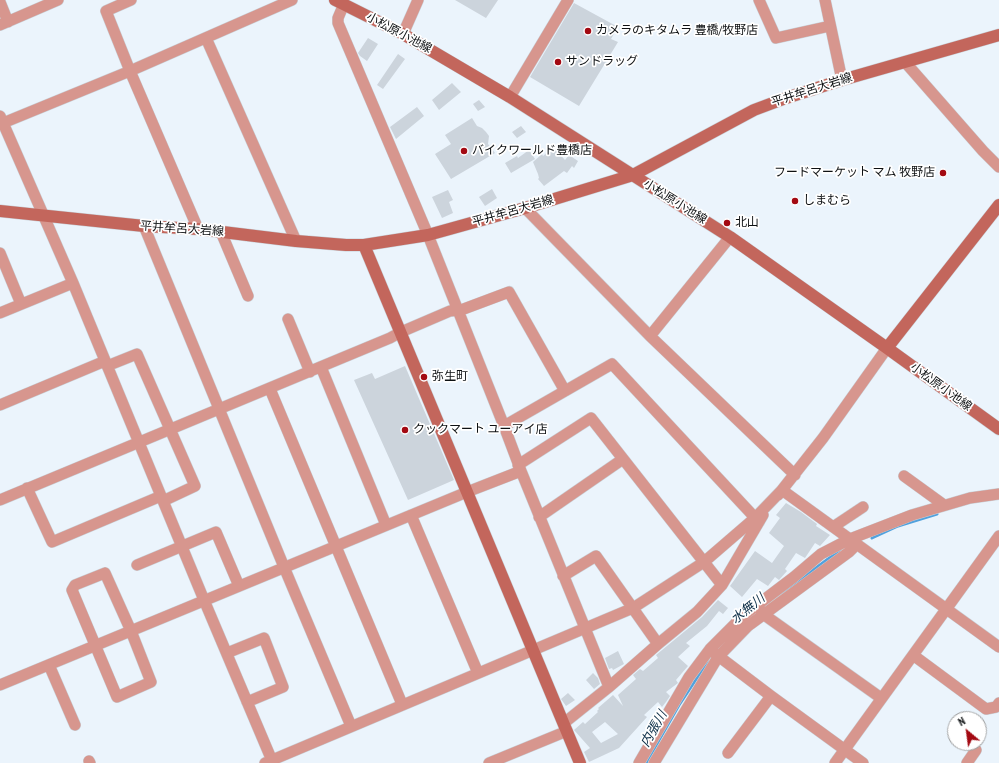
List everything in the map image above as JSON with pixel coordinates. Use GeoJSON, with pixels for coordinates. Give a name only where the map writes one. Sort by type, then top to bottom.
{"type":"FeatureCollection","features":[{"type":"Feature","properties":{"kind":"main road","name":"小松原小池線"},"geometry":{"type":"LineString","coordinates":[[339,2],[403,34],[510,97],[633,175],[730,238],[887,348],[999,429]]}},
{"type":"Feature","properties":{"kind":"main road","name":"平井牟呂大岩線"},"geometry":{"type":"LineString","coordinates":[[0,211],[144,226],[198,229],[296,241],[346,245],[364,245],[428,235],[525,208],[633,175],[754,110],[842,80],[999,35]]}},
{"type":"Feature","properties":{"kind":"main road"},"geometry":{"type":"LineString","coordinates":[[887,348],[998,210]]}},
{"type":"Feature","properties":{"kind":"main road"},"geometry":{"type":"LineString","coordinates":[[364,245],[580,763]]}},
{"type":"Feature","properties":{"kind":"street"},"geometry":{"type":"LineString","coordinates":[[0,2],[4,24],[58,0]]}},
{"type":"Feature","properties":{"kind":"street"},"geometry":{"type":"LineString","coordinates":[[131,0],[106,11],[130,71],[198,229]]}},
{"type":"Feature","properties":{"kind":"street"},"geometry":{"type":"LineString","coordinates":[[292,0],[130,71],[2,119],[73,283],[247,702],[270,762],[402,704],[533,651],[633,608],[704,562],[757,520]]}},
{"type":"Feature","properties":{"kind":"street"},"geometry":{"type":"LineString","coordinates":[[403,34],[418,0]]}},
{"type":"Feature","properties":{"kind":"street"},"geometry":{"type":"LineString","coordinates":[[510,97],[568,0]]}},
{"type":"Feature","properties":{"kind":"street"},"geometry":{"type":"LineString","coordinates":[[759,0],[776,38],[830,26]]}},
{"type":"Feature","properties":{"kind":"street"},"geometry":{"type":"LineString","coordinates":[[825,0],[842,80]]}},
{"type":"Feature","properties":{"kind":"street"},"geometry":{"type":"LineString","coordinates":[[339,2],[338,23],[428,235],[539,517],[609,687]]}},
{"type":"Feature","properties":{"kind":"street"},"geometry":{"type":"LineString","coordinates":[[206,38],[296,241]]}},
{"type":"Feature","properties":{"kind":"street"},"geometry":{"type":"LineString","coordinates":[[905,62],[983,151],[999,167]]}},
{"type":"Feature","properties":{"kind":"street"},"geometry":{"type":"LineString","coordinates":[[525,208],[650,336],[795,475]]}},
{"type":"Feature","properties":{"kind":"street"},"geometry":{"type":"LineString","coordinates":[[144,226],[351,726]]}},
{"type":"Feature","properties":{"kind":"street"},"geometry":{"type":"LineString","coordinates":[[221,232],[248,296]]}},
{"type":"Feature","properties":{"kind":"street"},"geometry":{"type":"LineString","coordinates":[[650,336],[730,238]]}},
{"type":"Feature","properties":{"kind":"street"},"geometry":{"type":"LineString","coordinates":[[0,253],[21,304]]}},
{"type":"Feature","properties":{"kind":"street"},"geometry":{"type":"LineString","coordinates":[[0,313],[73,283]]}},
{"type":"Feature","properties":{"kind":"street"},"geometry":{"type":"LineString","coordinates":[[0,500],[310,372],[450,311],[461,310],[509,292],[565,391]]}},
{"type":"Feature","properties":{"kind":"street"},"geometry":{"type":"LineString","coordinates":[[288,319],[310,372]]}},
{"type":"Feature","properties":{"kind":"street"},"geometry":{"type":"LineString","coordinates":[[489,763],[565,727],[658,644],[697,612],[722,585],[757,520],[795,475],[823,438],[887,348]]}},
{"type":"Feature","properties":{"kind":"street"},"geometry":{"type":"LineString","coordinates":[[0,405],[106,364],[137,354],[195,486],[52,542],[28,488]]}},
{"type":"Feature","properties":{"kind":"street"},"geometry":{"type":"LineString","coordinates":[[504,426],[612,364],[757,520]]}},
{"type":"Feature","properties":{"kind":"street"},"geometry":{"type":"LineString","coordinates":[[321,367],[386,525]]}},
{"type":"Feature","properties":{"kind":"street"},"geometry":{"type":"LineString","coordinates":[[270,388],[402,704]]}},
{"type":"Feature","properties":{"kind":"street"},"geometry":{"type":"LineString","coordinates":[[0,685],[467,492],[520,468],[591,418],[722,585]]}},
{"type":"Feature","properties":{"kind":"street"},"geometry":{"type":"LineString","coordinates":[[539,517],[623,459]]}},
{"type":"Feature","properties":{"kind":"street"},"geometry":{"type":"LineString","coordinates":[[904,476],[944,505]]}},
{"type":"Feature","properties":{"kind":"street"},"geometry":{"type":"LineString","coordinates":[[782,490],[946,609],[998,643]]}},
{"type":"Feature","properties":{"kind":"street"},"geometry":{"type":"LineString","coordinates":[[654,763],[718,657],[748,626],[760,610],[794,577],[821,554],[854,542],[912,515],[970,498],[999,494]]}},
{"type":"Feature","properties":{"kind":"street"},"geometry":{"type":"LineString","coordinates":[[833,527],[863,507]]}},
{"type":"Feature","properties":{"kind":"street"},"geometry":{"type":"LineString","coordinates":[[411,515],[478,673]]}},
{"type":"Feature","properties":{"kind":"street"},"geometry":{"type":"LineString","coordinates":[[137,565],[216,532],[239,586]]}},
{"type":"Feature","properties":{"kind":"street"},"geometry":{"type":"LineString","coordinates":[[835,763],[946,609],[998,541]]}},
{"type":"Feature","properties":{"kind":"street"},"geometry":{"type":"LineString","coordinates":[[563,576],[596,556],[658,644]]}},
{"type":"Feature","properties":{"kind":"street"},"geometry":{"type":"LineString","coordinates":[[105,573],[152,682],[117,697],[95,646],[72,590],[75,585],[105,573]]}},
{"type":"Feature","properties":{"kind":"street"},"geometry":{"type":"LineString","coordinates":[[639,763],[689,677],[710,649],[744,615],[760,610]]}},
{"type":"Feature","properties":{"kind":"street"},"geometry":{"type":"LineString","coordinates":[[760,610],[881,698]]}},
{"type":"Feature","properties":{"kind":"street"},"geometry":{"type":"LineString","coordinates":[[226,653],[264,638],[283,687],[247,702]]}},
{"type":"Feature","properties":{"kind":"street"},"geometry":{"type":"LineString","coordinates":[[710,649],[718,657],[863,763]]}},
{"type":"Feature","properties":{"kind":"street"},"geometry":{"type":"LineString","coordinates":[[913,655],[986,709],[996,707],[999,703]]}},
{"type":"Feature","properties":{"kind":"street"},"geometry":{"type":"LineString","coordinates":[[49,665],[75,725]]}},
{"type":"Feature","properties":{"kind":"street"},"geometry":{"type":"LineString","coordinates":[[728,753],[771,696]]}},
{"type":"Feature","properties":{"kind":"street"},"geometry":{"type":"LineString","coordinates":[[967,763],[975,751]]}},
{"type":"Feature","properties":{"kind":"building"},"geometry":{"type":"Polygon","coordinates":[[[455,0],[498,0],[486,18],[455,0]]]}},
{"type":"Feature","properties":{"kind":"building"},"geometry":{"type":"Polygon","coordinates":[[[574,3],[618,27],[611,39],[618,42],[579,106],[530,77],[574,3]]]}},
{"type":"Feature","properties":{"kind":"building"},"geometry":{"type":"Polygon","coordinates":[[[368,38],[378,44],[367,61],[358,53],[368,38]]]}},
{"type":"Feature","properties":{"kind":"building"},"geometry":{"type":"Polygon","coordinates":[[[398,54],[405,59],[383,89],[377,85],[398,54]]]}},
{"type":"Feature","properties":{"kind":"building"},"geometry":{"type":"Polygon","coordinates":[[[452,83],[461,92],[439,110],[432,100],[452,83]]]}},
{"type":"Feature","properties":{"kind":"building"},"geometry":{"type":"Polygon","coordinates":[[[479,100],[485,107],[478,111],[473,104],[479,100]]]}},
{"type":"Feature","properties":{"kind":"building"},"geometry":{"type":"Polygon","coordinates":[[[417,107],[424,116],[396,139],[390,127],[417,107]]]}},
{"type":"Feature","properties":{"kind":"building"},"geometry":{"type":"Polygon","coordinates":[[[472,118],[477,126],[482,128],[489,136],[488,144],[495,153],[451,179],[435,154],[451,144],[445,135],[472,118]]]}},
{"type":"Feature","properties":{"kind":"building"},"geometry":{"type":"Polygon","coordinates":[[[521,126],[526,132],[517,138],[512,132],[521,126]]]}},
{"type":"Feature","properties":{"kind":"building"},"geometry":{"type":"Polygon","coordinates":[[[553,147],[565,160],[569,155],[578,161],[574,168],[572,166],[567,173],[564,171],[544,186],[538,179],[538,174],[533,162],[553,147]]]}},
{"type":"Feature","properties":{"kind":"building"},"geometry":{"type":"Polygon","coordinates":[[[529,150],[535,159],[511,173],[505,163],[517,156],[518,158],[529,150]]]}},
{"type":"Feature","properties":{"kind":"building"},"geometry":{"type":"Polygon","coordinates":[[[492,189],[497,198],[485,206],[479,197],[492,189]]]}},
{"type":"Feature","properties":{"kind":"building"},"geometry":{"type":"Polygon","coordinates":[[[448,190],[453,200],[449,202],[453,213],[442,218],[432,197],[448,190]]]}},
{"type":"Feature","properties":{"kind":"building","name":"クックマート ユーアイ店"},"geometry":{"type":"Polygon","coordinates":[[[405,366],[454,480],[408,500],[354,380],[372,373],[375,379],[405,366]]]}},
{"type":"Feature","properties":{"kind":"building"},"geometry":{"type":"Polygon","coordinates":[[[786,503],[801,512],[817,524],[816,526],[830,535],[820,546],[815,543],[805,558],[796,553],[785,569],[787,571],[779,580],[775,577],[768,586],[757,579],[742,597],[730,586],[755,551],[772,563],[784,546],[769,533],[780,518],[776,515],[786,503]]]}},
{"type":"Feature","properties":{"kind":"building"},"geometry":{"type":"Polygon","coordinates":[[[718,600],[728,608],[723,614],[719,611],[707,626],[686,643],[690,646],[678,657],[688,666],[676,680],[678,683],[666,692],[670,696],[662,707],[658,702],[644,715],[647,717],[619,748],[589,762],[584,752],[590,748],[574,730],[583,722],[585,724],[598,712],[598,708],[613,695],[623,706],[618,695],[636,679],[633,675],[640,669],[643,671],[658,658],[656,655],[702,617],[718,600]],[[605,722],[592,732],[601,743],[618,734],[605,722]]]}},
{"type":"Feature","properties":{"kind":"building"},"geometry":{"type":"Polygon","coordinates":[[[618,651],[624,664],[613,670],[612,668],[609,669],[605,658],[618,651]]]}},
{"type":"Feature","properties":{"kind":"building"},"geometry":{"type":"Polygon","coordinates":[[[593,673],[598,678],[600,684],[594,689],[586,680],[593,673]]]}},
{"type":"Feature","properties":{"kind":"building"},"geometry":{"type":"Polygon","coordinates":[[[568,693],[575,700],[566,706],[561,699],[568,693]]]}},
{"type":"Feature","properties":{"kind":"waterway","name":"水無川"},"geometry":{"type":"LineString","coordinates":[[872,538],[898,526],[937,514]]}},
{"type":"Feature","properties":{"kind":"waterway","name":"水無川"},"geometry":{"type":"LineString","coordinates":[[775,598],[843,548]]}},
{"type":"Feature","properties":{"kind":"waterway","name":"内張川"},"geometry":{"type":"LineString","coordinates":[[646,763],[679,705],[713,656]]}},
{"type":"Feature","properties":{"kind":"place","name":"カメラのキタムラ 豊橋/牧野店"},"geometry":{"type":"Point","coordinates":[588,31]}},
{"type":"Feature","properties":{"kind":"place","name":"サンドラッグ"},"geometry":{"type":"Point","coordinates":[558,62]}},
{"type":"Feature","properties":{"kind":"place","name":"バイクワールド豊橋店"},"geometry":{"type":"Point","coordinates":[464,151]}},
{"type":"Feature","properties":{"kind":"place","name":"フードマーケット マム 牧野店"},"geometry":{"type":"Point","coordinates":[943,173]}},
{"type":"Feature","properties":{"kind":"place","name":"しまむら"},"geometry":{"type":"Point","coordinates":[795,201]}},
{"type":"Feature","properties":{"kind":"place","name":"北山"},"geometry":{"type":"Point","coordinates":[727,223]}},
{"type":"Feature","properties":{"kind":"place","name":"弥生町"},"geometry":{"type":"Point","coordinates":[424,377]}},
{"type":"Feature","properties":{"kind":"place","name":"クックマート ユーアイ店"},"geometry":{"type":"Point","coordinates":[405,430]}}]}
